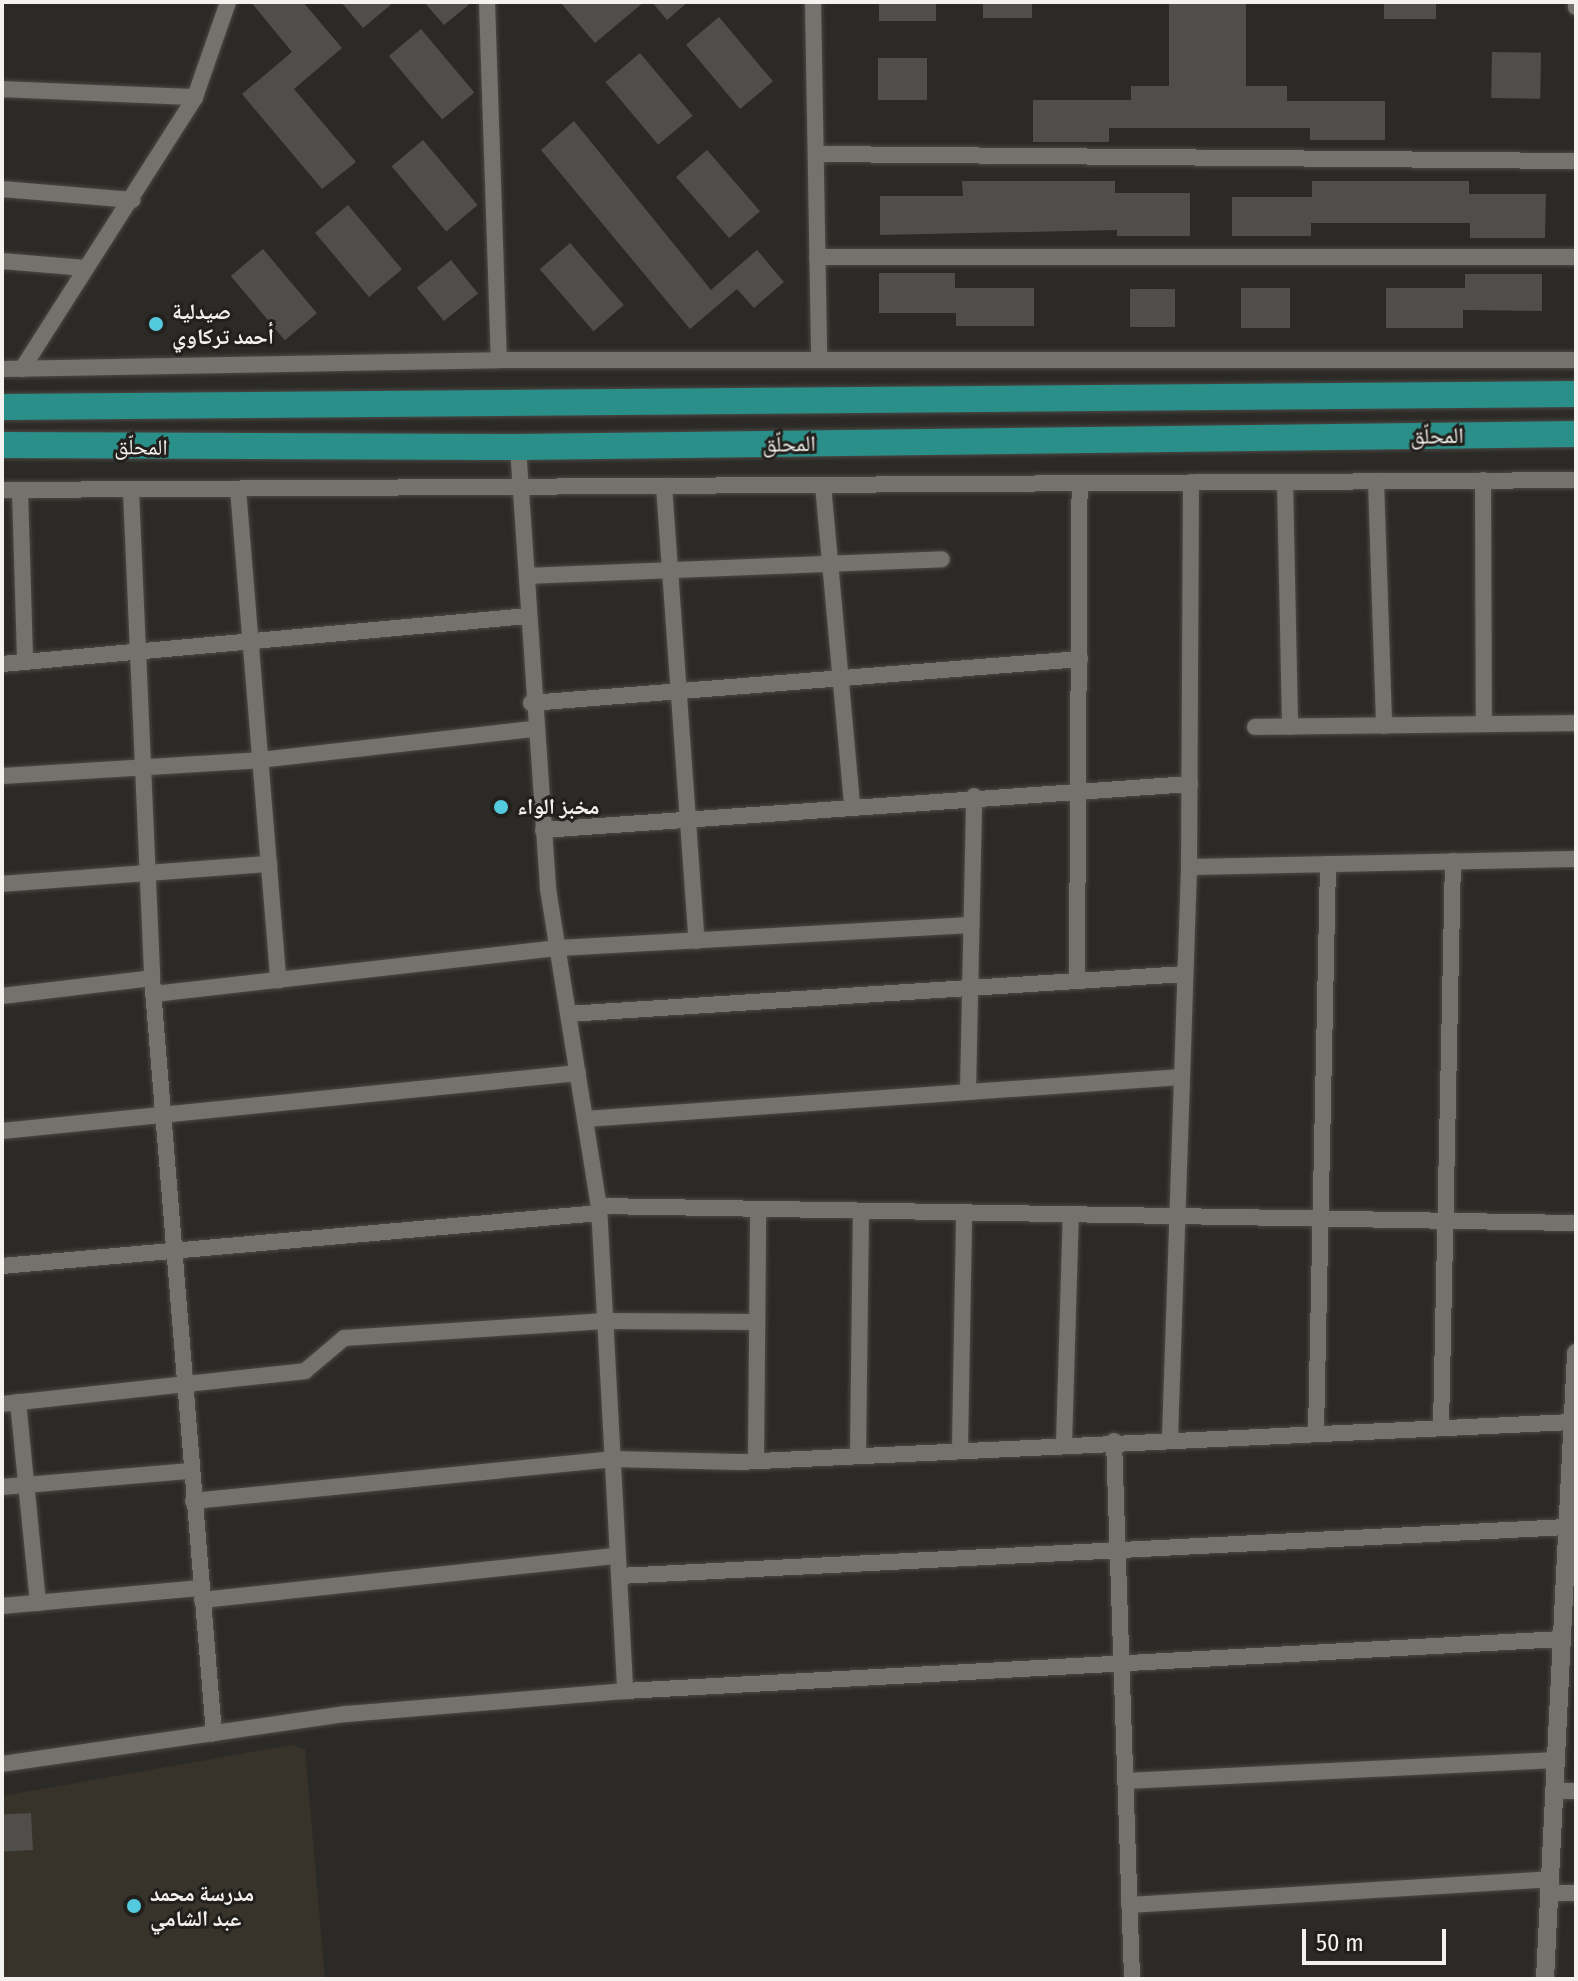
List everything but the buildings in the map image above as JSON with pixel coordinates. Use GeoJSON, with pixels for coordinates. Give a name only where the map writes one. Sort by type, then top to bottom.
{"type":"FeatureCollection","features":[{"type":"Feature","properties":{"kind":"highway","name":"المحلّق"},"geometry":{"type":"LineString","coordinates":[[2,407],[1576,394]]}},
{"type":"Feature","properties":{"kind":"highway","name":"المحلّق"},"geometry":{"type":"LineString","coordinates":[[2,445],[518,447],[1576,434]]}},
{"type":"Feature","properties":{"kind":"street"},"geometry":{"type":"LineString","coordinates":[[22,369],[85,268],[133,200],[195,97],[228,2]]}},
{"type":"Feature","properties":{"kind":"street"},"geometry":{"type":"LineString","coordinates":[[487,2],[499,360]]}},
{"type":"Feature","properties":{"kind":"street"},"geometry":{"type":"LineString","coordinates":[[813,2],[819,359]]}},
{"type":"Feature","properties":{"kind":"street"},"geometry":{"type":"LineString","coordinates":[[2,89],[195,97]]}},
{"type":"Feature","properties":{"kind":"street"},"geometry":{"type":"LineString","coordinates":[[816,154],[1576,161]]}},
{"type":"Feature","properties":{"kind":"street"},"geometry":{"type":"LineString","coordinates":[[2,189],[133,200]]}},
{"type":"Feature","properties":{"kind":"street"},"geometry":{"type":"LineString","coordinates":[[817,257],[1576,257]]}},
{"type":"Feature","properties":{"kind":"street"},"geometry":{"type":"LineString","coordinates":[[2,261],[85,268]]}},
{"type":"Feature","properties":{"kind":"street"},"geometry":{"type":"LineString","coordinates":[[2,369],[499,360],[1576,360]]}},
{"type":"Feature","properties":{"kind":"street"},"geometry":{"type":"LineString","coordinates":[[518,447],[518,487],[527,576],[531,703],[543,830],[599,1210],[625,1691]]}},
{"type":"Feature","properties":{"kind":"street"},"geometry":{"type":"LineString","coordinates":[[1483,480],[1484,724]]}},
{"type":"Feature","properties":{"kind":"street"},"geometry":{"type":"LineString","coordinates":[[2,490],[1576,480]]}},
{"type":"Feature","properties":{"kind":"street"},"geometry":{"type":"LineString","coordinates":[[1376,481],[1384,726]]}},
{"type":"Feature","properties":{"kind":"street"},"geometry":{"type":"LineString","coordinates":[[1170,1438],[1189,867],[1191,482]]}},
{"type":"Feature","properties":{"kind":"street"},"geometry":{"type":"LineString","coordinates":[[1285,482],[1290,727]]}},
{"type":"Feature","properties":{"kind":"street"},"geometry":{"type":"LineString","coordinates":[[1077,981],[1080,483]]}},
{"type":"Feature","properties":{"kind":"street"},"geometry":{"type":"LineString","coordinates":[[823,485],[836,564],[852,805]]}},
{"type":"Feature","properties":{"kind":"street"},"geometry":{"type":"LineString","coordinates":[[664,486],[682,691],[697,941]]}},
{"type":"Feature","properties":{"kind":"street"},"geometry":{"type":"LineString","coordinates":[[238,489],[278,980]]}},
{"type":"Feature","properties":{"kind":"street"},"geometry":{"type":"LineString","coordinates":[[20,490],[25,662]]}},
{"type":"Feature","properties":{"kind":"street"},"geometry":{"type":"LineString","coordinates":[[131,491],[145,870],[183,1385],[214,1733]]}},
{"type":"Feature","properties":{"kind":"street"},"geometry":{"type":"LineString","coordinates":[[527,576],[942,559]]}},
{"type":"Feature","properties":{"kind":"street"},"geometry":{"type":"LineString","coordinates":[[2,664],[527,616]]}},
{"type":"Feature","properties":{"kind":"street"},"geometry":{"type":"LineString","coordinates":[[531,703],[1080,659]]}},
{"type":"Feature","properties":{"kind":"street"},"geometry":{"type":"LineString","coordinates":[[1255,727],[1576,723]]}},
{"type":"Feature","properties":{"kind":"street"},"geometry":{"type":"LineString","coordinates":[[2,776],[260,760],[533,729]]}},
{"type":"Feature","properties":{"kind":"street"},"geometry":{"type":"LineString","coordinates":[[543,830],[1079,787],[1190,784]]}},
{"type":"Feature","properties":{"kind":"street"},"geometry":{"type":"LineString","coordinates":[[968,1092],[974,796]]}},
{"type":"Feature","properties":{"kind":"street"},"geometry":{"type":"LineString","coordinates":[[1189,867],[1576,859]]}},
{"type":"Feature","properties":{"kind":"street"},"geometry":{"type":"LineString","coordinates":[[1441,1427],[1453,861]]}},
{"type":"Feature","properties":{"kind":"street"},"geometry":{"type":"LineString","coordinates":[[2,884],[145,870],[269,864]]}},
{"type":"Feature","properties":{"kind":"street"},"geometry":{"type":"LineString","coordinates":[[1316,1432],[1328,864]]}},
{"type":"Feature","properties":{"kind":"street"},"geometry":{"type":"LineString","coordinates":[[2,996],[278,980],[558,948],[971,925]]}},
{"type":"Feature","properties":{"kind":"street"},"geometry":{"type":"LineString","coordinates":[[568,1014],[1185,974]]}},
{"type":"Feature","properties":{"kind":"street"},"geometry":{"type":"LineString","coordinates":[[2,1131],[578,1073]]}},
{"type":"Feature","properties":{"kind":"street"},"geometry":{"type":"LineString","coordinates":[[585,1119],[1182,1077]]}},
{"type":"Feature","properties":{"kind":"street"},"geometry":{"type":"LineString","coordinates":[[2,1266],[599,1210],[758,1209],[1576,1223]]}},
{"type":"Feature","properties":{"kind":"street"},"geometry":{"type":"LineString","coordinates":[[756,1461],[758,1209]]}},
{"type":"Feature","properties":{"kind":"street"},"geometry":{"type":"LineString","coordinates":[[858,1455],[861,1211]]}},
{"type":"Feature","properties":{"kind":"street"},"geometry":{"type":"LineString","coordinates":[[960,1449],[964,1212]]}},
{"type":"Feature","properties":{"kind":"street"},"geometry":{"type":"LineString","coordinates":[[1064,1444],[1071,1214]]}},
{"type":"Feature","properties":{"kind":"street"},"geometry":{"type":"LineString","coordinates":[[38,1603],[29,1485],[10,1403],[305,1371],[344,1338],[605,1321],[757,1322]]}},
{"type":"Feature","properties":{"kind":"street"},"geometry":{"type":"LineString","coordinates":[[1545,1979],[1556,1760],[1568,1668],[1562,1639],[1571,1558],[1567,1527],[1574,1455],[1576,1353]]}},
{"type":"Feature","properties":{"kind":"street"},"geometry":{"type":"LineString","coordinates":[[193,1501],[612,1459],[756,1461],[1170,1438],[1573,1422]]}},
{"type":"Feature","properties":{"kind":"street"},"geometry":{"type":"LineString","coordinates":[[1114,1441],[1132,1979]]}},
{"type":"Feature","properties":{"kind":"street"},"geometry":{"type":"LineString","coordinates":[[2,1487],[190,1471]]}},
{"type":"Feature","properties":{"kind":"street"},"geometry":{"type":"LineString","coordinates":[[619,1576],[1117,1547],[1567,1527]]}},
{"type":"Feature","properties":{"kind":"street"},"geometry":{"type":"LineString","coordinates":[[2,1606],[201,1594],[617,1556]]}},
{"type":"Feature","properties":{"kind":"street"},"geometry":{"type":"LineString","coordinates":[[2,1764],[214,1733],[625,1691],[1120,1661],[1562,1639]]}},
{"type":"Feature","properties":{"kind":"street"},"geometry":{"type":"LineString","coordinates":[[1125,1781],[1556,1760]]}},
{"type":"Feature","properties":{"kind":"street"},"geometry":{"type":"LineString","coordinates":[[1554,1791],[1576,1791]]}},
{"type":"Feature","properties":{"kind":"street"},"geometry":{"type":"LineString","coordinates":[[1129,1905],[1550,1886],[1576,1893]]}},
{"type":"Feature","properties":{"kind":"shaded area"},"geometry":{"type":"Polygon","coordinates":[[[292,1745],[305,1749],[325,1979],[2,1979],[2,1796],[292,1745]]]}},
{"type":"Feature","properties":{"kind":"place","name":"صيدلية أحمد تركاوي"},"geometry":{"type":"Point","coordinates":[156,324]}},
{"type":"Feature","properties":{"kind":"place","name":"مخبز الواء"},"geometry":{"type":"Point","coordinates":[501,807]}},
{"type":"Feature","properties":{"kind":"place","name":"مدرسة محمد عبد الشامي"},"geometry":{"type":"Point","coordinates":[134,1906]}}]}
